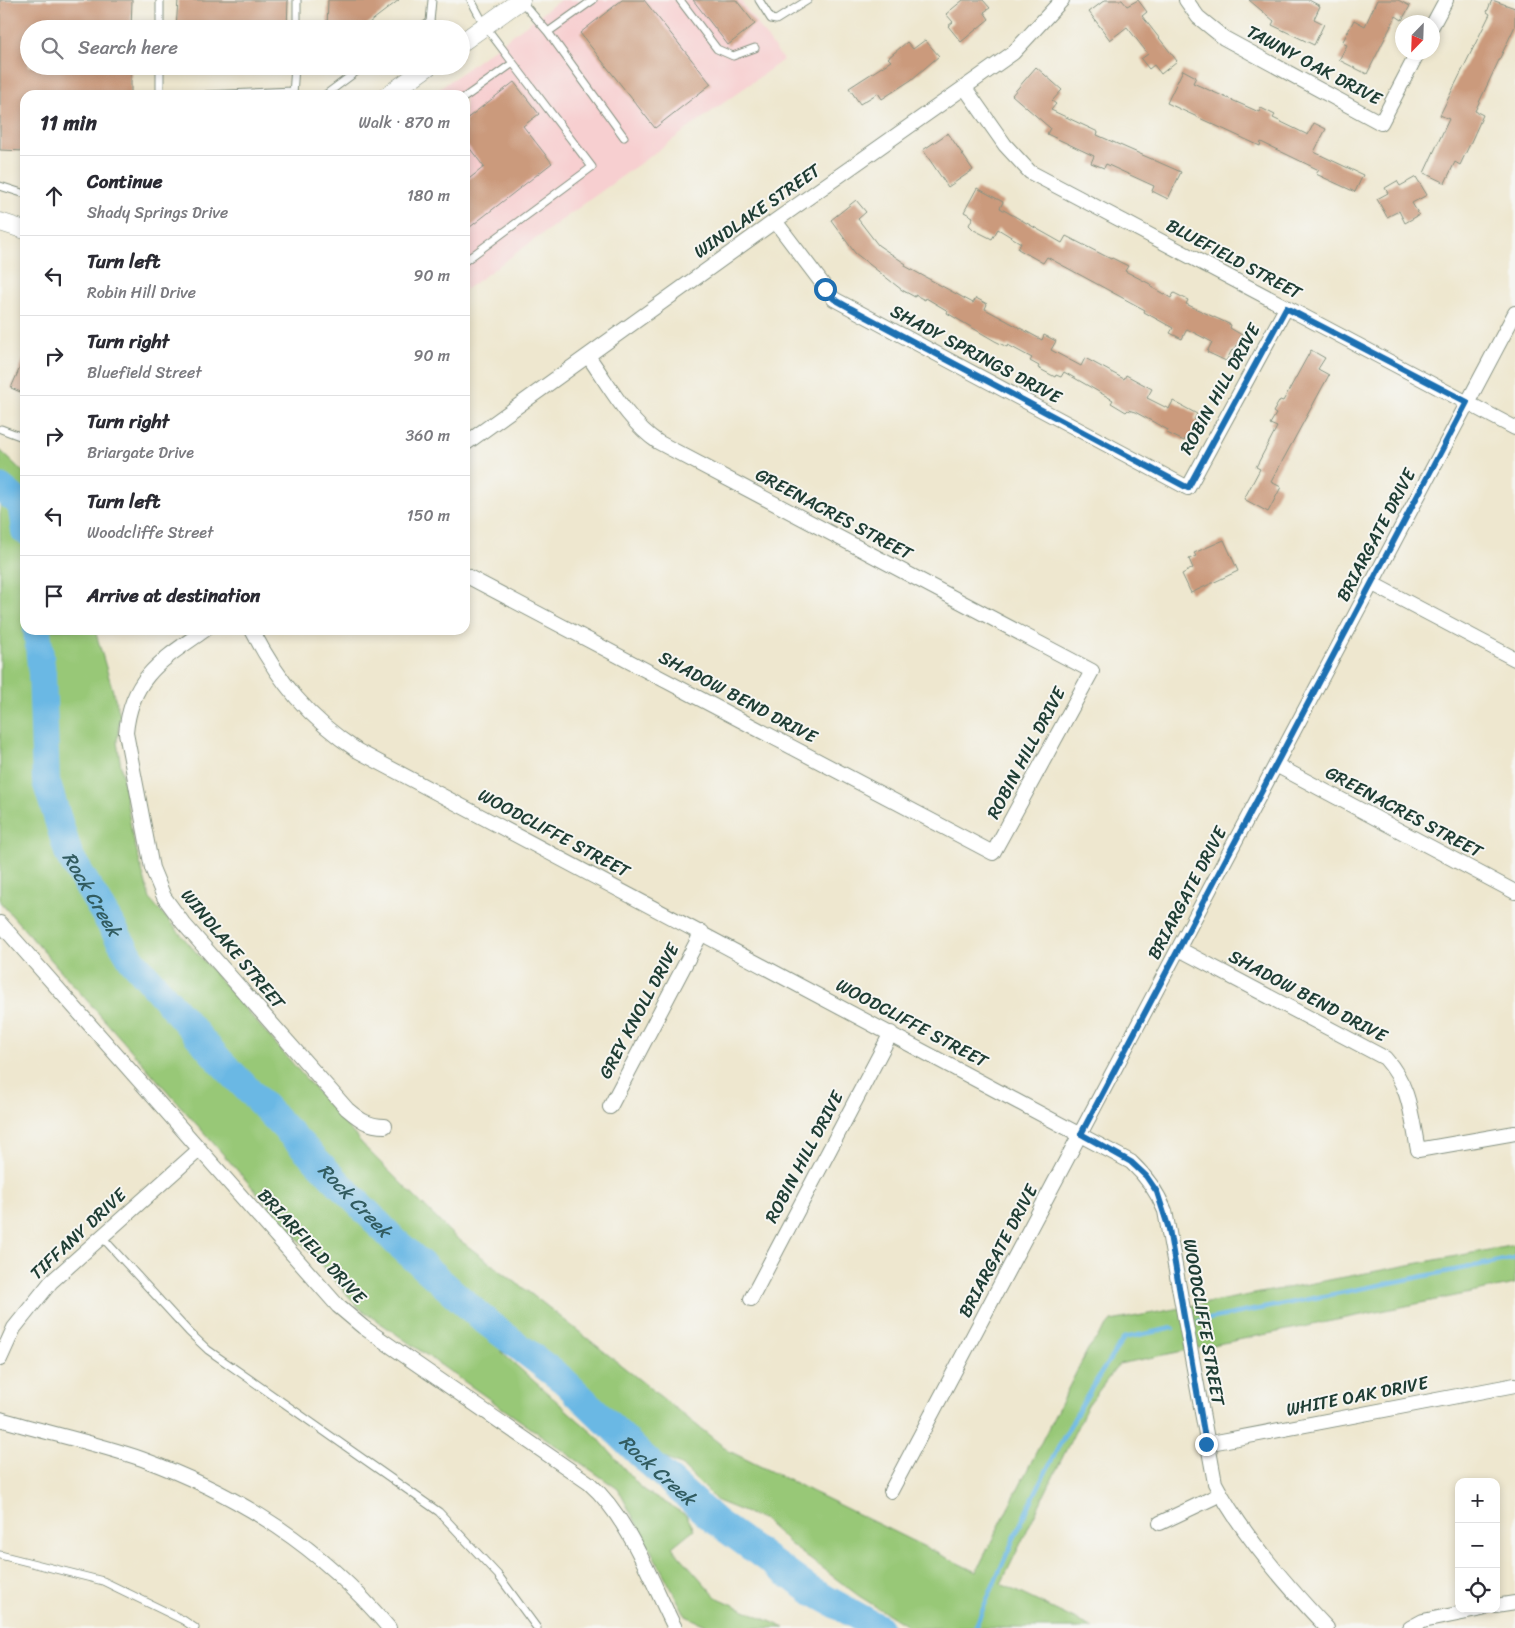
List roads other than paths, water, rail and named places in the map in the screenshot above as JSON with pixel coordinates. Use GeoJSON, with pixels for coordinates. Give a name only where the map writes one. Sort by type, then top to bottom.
{"type":"FeatureCollection","features":[{"type":"Feature","properties":{"kind":"street"},"geometry":{"type":"LineString","coordinates":[[470,37],[521,0]]}},
{"type":"Feature","properties":{"kind":"street","name":"WINDLAKE STREET"},"geometry":{"type":"LineString","coordinates":[[470,440],[775,220],[1013,53],[1062,0]]}},
{"type":"Feature","properties":{"kind":"street","name":"TAWNY OAK DRIVE"},"geometry":{"type":"LineString","coordinates":[[1186,0],[1198,17],[1224,38],[1381,123],[1414,60]]}},
{"type":"Feature","properties":{"kind":"street"},"geometry":{"type":"LineString","coordinates":[[1438,15],[1446,0]]}},
{"type":"Feature","properties":{"kind":"street"},"geometry":{"type":"LineString","coordinates":[[395,90],[416,75]]}},
{"type":"Feature","properties":{"kind":"street","name":"BLUEFIELD STREET"},"geometry":{"type":"LineString","coordinates":[[965,88],[1005,145],[1030,172],[1515,428]]}},
{"type":"Feature","properties":{"kind":"street","name":"SHADY SPRINGS DRIVE"},"geometry":{"type":"LineString","coordinates":[[775,220],[834,299],[1188,488]]}},
{"type":"Feature","properties":{"kind":"street"},"geometry":{"type":"LineString","coordinates":[[0,222],[20,228]]}},
{"type":"Feature","properties":{"kind":"street","name":"ROBIN HILL DRIVE"},"geometry":{"type":"LineString","coordinates":[[1188,488],[1286,308]]}},
{"type":"Feature","properties":{"kind":"street","name":"BRIARGATE DRIVE"},"geometry":{"type":"LineString","coordinates":[[891,1491],[1515,313]]}},
{"type":"Feature","properties":{"kind":"street","name":"GREENACRES STREET"},"geometry":{"type":"LineString","coordinates":[[588,356],[636,422],[658,442],[1092,671]]}},
{"type":"Feature","properties":{"kind":"street","name":"SHADOW BEND DRIVE"},"geometry":{"type":"LineString","coordinates":[[470,578],[993,853]]}},
{"type":"Feature","properties":{"kind":"street"},"geometry":{"type":"LineString","coordinates":[[1372,583],[1515,659]]}},
{"type":"Feature","properties":{"kind":"street","name":"WINDLAKE STREET"},"geometry":{"type":"LineString","coordinates":[[197,635],[156,664],[144,678],[134,695],[128,714],[126,733],[152,868],[164,897],[183,923],[347,1109],[362,1122],[375,1126],[385,1126]]}},
{"type":"Feature","properties":{"kind":"street","name":"WOODCLIFFE STREET"},"geometry":{"type":"LineString","coordinates":[[255,635],[290,692],[303,707],[339,738],[358,751],[702,932],[1131,1162],[1146,1176],[1157,1192],[1169,1229],[1206,1444],[1215,1483],[1231,1512],[1307,1608],[1327,1628]]}},
{"type":"Feature","properties":{"kind":"street","name":"ROBIN HILL DRIVE"},"geometry":{"type":"LineString","coordinates":[[993,853],[1092,671]]}},
{"type":"Feature","properties":{"kind":"street","name":"GREENACRES STREET"},"geometry":{"type":"LineString","coordinates":[[1276,765],[1515,892]]}},
{"type":"Feature","properties":{"kind":"street","name":"BRIARFIELD DRIVE"},"geometry":{"type":"LineString","coordinates":[[0,923],[338,1306],[363,1327],[589,1483],[605,1497],[624,1527],[675,1628]]}},
{"type":"Feature","properties":{"kind":"street","name":"GREY KNOLL DRIVE"},"geometry":{"type":"LineString","coordinates":[[610,1107],[702,932]]}},
{"type":"Feature","properties":{"kind":"street","name":"SHADOW BEND DRIVE"},"geometry":{"type":"LineString","coordinates":[[1179,949],[1385,1058],[1395,1070],[1406,1089],[1418,1150],[1515,1133]]}},
{"type":"Feature","properties":{"kind":"street","name":"ROBIN HILL DRIVE"},"geometry":{"type":"LineString","coordinates":[[751,1299],[891,1033]]}},
{"type":"Feature","properties":{"kind":"street","name":"TIFFANY DRIVE"},"geometry":{"type":"LineString","coordinates":[[0,1359],[14,1328],[50,1282],[200,1149]]}},
{"type":"Feature","properties":{"kind":"street","name":"WHITE OAK DRIVE"},"geometry":{"type":"LineString","coordinates":[[1206,1444],[1515,1385]]}},
{"type":"Feature","properties":{"kind":"street"},"geometry":{"type":"LineString","coordinates":[[0,1420],[140,1459],[198,1482],[253,1510],[334,1571],[373,1608],[389,1628]]}},
{"type":"Feature","properties":{"kind":"street"},"geometry":{"type":"LineString","coordinates":[[1160,1523],[1221,1494]]}},
{"type":"Feature","properties":{"kind":"street"},"geometry":{"type":"LineString","coordinates":[[1500,1605],[1515,1603]]}},
{"type":"Feature","properties":{"kind":"street"},"geometry":{"type":"LineString","coordinates":[[1410,1628],[1423,1621],[1462,1613]]}},
{"type":"Feature","properties":{"kind":"lane"},"geometry":{"type":"LineString","coordinates":[[160,0],[160,20]]}},
{"type":"Feature","properties":{"kind":"lane"},"geometry":{"type":"LineString","coordinates":[[297,0],[297,20]]}},
{"type":"Feature","properties":{"kind":"lane"},"geometry":{"type":"LineString","coordinates":[[430,20],[432,0]]}},
{"type":"Feature","properties":{"kind":"lane"},"geometry":{"type":"LineString","coordinates":[[521,0],[548,32],[624,136]]}},
{"type":"Feature","properties":{"kind":"lane"},"geometry":{"type":"LineString","coordinates":[[548,32],[593,0]]}},
{"type":"Feature","properties":{"kind":"lane"},"geometry":{"type":"LineString","coordinates":[[680,0],[717,50],[734,56],[755,48]]}},
{"type":"Feature","properties":{"kind":"lane"},"geometry":{"type":"LineString","coordinates":[[759,0],[771,19],[776,20],[808,0]]}},
{"type":"Feature","properties":{"kind":"lane"},"geometry":{"type":"LineString","coordinates":[[470,257],[592,167],[485,26],[473,1]]}},
{"type":"Feature","properties":{"kind":"lane"},"geometry":{"type":"LineString","coordinates":[[470,93],[513,63]]}},
{"type":"Feature","properties":{"kind":"lane"},"geometry":{"type":"LineString","coordinates":[[160,75],[160,90]]}},
{"type":"Feature","properties":{"kind":"lane"},"geometry":{"type":"LineString","coordinates":[[293,90],[294,75]]}},
{"type":"Feature","properties":{"kind":"lane"},"geometry":{"type":"LineString","coordinates":[[332,90],[352,75]]}},
{"type":"Feature","properties":{"kind":"lane"},"geometry":{"type":"LineString","coordinates":[[0,186],[20,192]]}},
{"type":"Feature","properties":{"kind":"lane"},"geometry":{"type":"LineString","coordinates":[[1,429],[20,436]]}},
{"type":"Feature","properties":{"kind":"lane"},"geometry":{"type":"LineString","coordinates":[[101,1236],[189,1332],[208,1350],[439,1512],[498,1575],[537,1628]]}},
{"type":"Feature","properties":{"kind":"lane"},"geometry":{"type":"LineString","coordinates":[[0,1555],[103,1581],[183,1620],[195,1628]]}},
{"type":"Feature","properties":{"kind":"waterway","name":"Rock Creek"},"geometry":{"type":"LineString","coordinates":[[0,487],[20,503]]}},
{"type":"Feature","properties":{"kind":"waterway","name":"Rock Creek"},"geometry":{"type":"LineString","coordinates":[[38,635],[42,674],[46,781],[69,855],[132,960],[220,1061],[395,1241],[484,1320],[563,1380],[640,1454],[715,1521],[810,1590],[879,1628]]}},
{"type":"Feature","properties":{"kind":"waterway"},"geometry":{"type":"LineString","coordinates":[[1199,1321],[1515,1258]]}},
{"type":"Feature","properties":{"kind":"waterway"},"geometry":{"type":"LineString","coordinates":[[975,1628],[1007,1553],[1042,1479],[1080,1407],[1124,1338],[1173,1328]]}}]}
